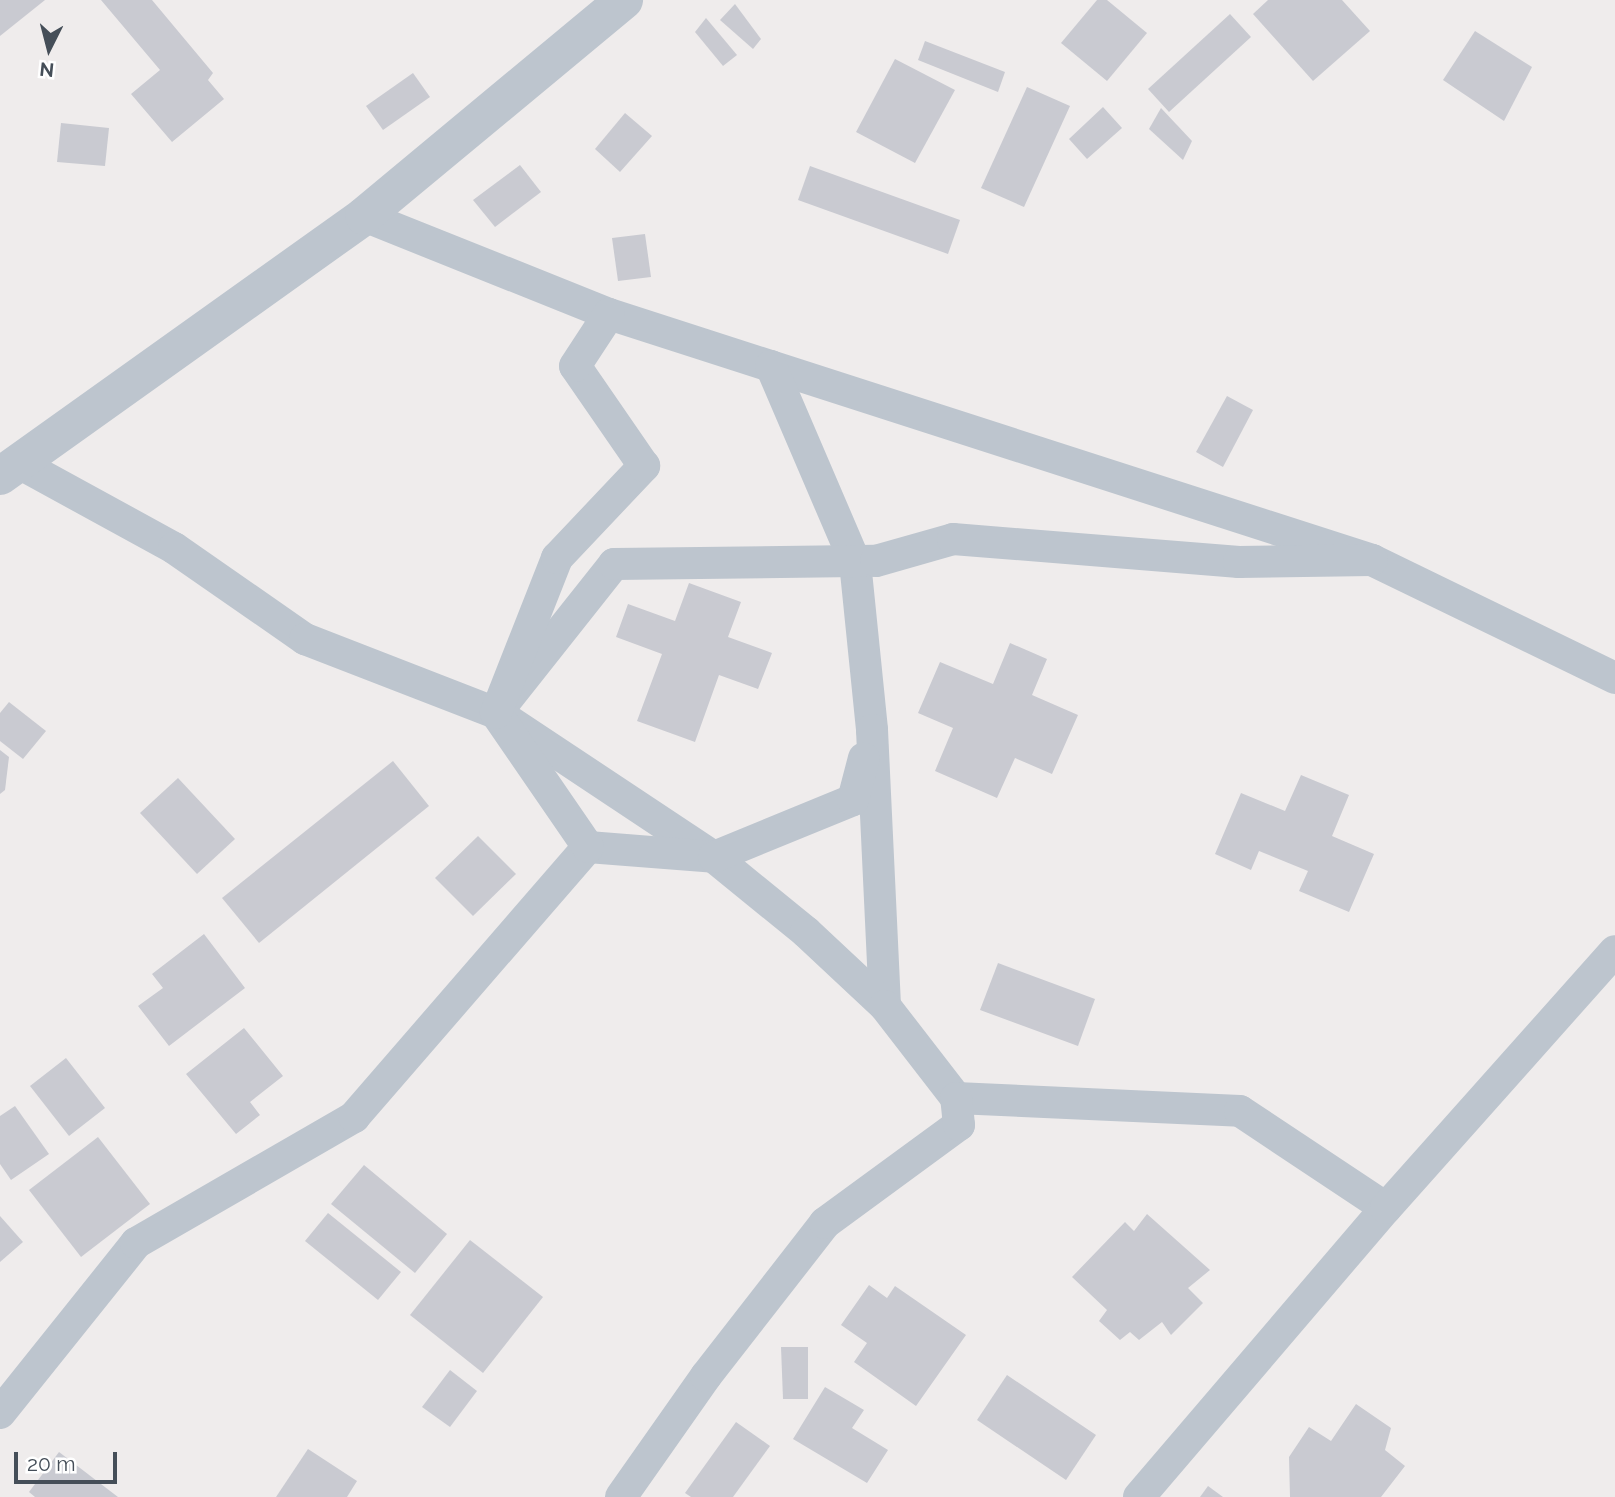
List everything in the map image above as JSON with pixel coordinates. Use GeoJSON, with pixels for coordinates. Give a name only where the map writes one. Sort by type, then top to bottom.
{"type":"FeatureCollection","features":[{"type":"Feature","properties":{"kind":"street"},"geometry":{"type":"LineString","coordinates":[[621,1497],[706,1376],[825,1223],[959,1125],[956,1098],[885,1006],[806,932],[714,857],[496,713],[305,639],[174,548],[9,469],[364,216],[624,0]]}},
{"type":"Feature","properties":{"kind":"street"},"geometry":{"type":"LineString","coordinates":[[364,216],[610,314],[1371,560],[1615,678]]}},
{"type":"Feature","properties":{"kind":"street"},"geometry":{"type":"LineString","coordinates":[[496,713],[557,558],[644,466],[575,366],[610,314]]}},
{"type":"Feature","properties":{"kind":"street"},"geometry":{"type":"LineString","coordinates":[[771,366],[855,562],[872,730],[885,1006]]}},
{"type":"Feature","properties":{"kind":"street"},"geometry":{"type":"LineString","coordinates":[[496,713],[614,564],[876,561],[953,539],[1239,562],[1371,560]]}},
{"type":"Feature","properties":{"kind":"street"},"geometry":{"type":"LineString","coordinates":[[496,713],[588,847]]}},
{"type":"Feature","properties":{"kind":"street"},"geometry":{"type":"LineString","coordinates":[[588,847],[714,857],[853,800],[872,730]]}},
{"type":"Feature","properties":{"kind":"street"},"geometry":{"type":"LineString","coordinates":[[0,1413],[136,1243],[354,1116],[588,847]]}},
{"type":"Feature","properties":{"kind":"street"},"geometry":{"type":"LineString","coordinates":[[1139,1497],[1386,1208],[1615,951]]}},
{"type":"Feature","properties":{"kind":"street"},"geometry":{"type":"LineString","coordinates":[[956,1098],[1240,1111],[1386,1208]]}},
{"type":"Feature","properties":{"kind":"building"},"geometry":{"type":"Polygon","coordinates":[[[0,0],[45,0],[0,36],[0,0]]]}},
{"type":"Feature","properties":{"kind":"building"},"geometry":{"type":"Polygon","coordinates":[[[101,0],[152,0],[213,73],[208,80],[224,99],[172,142],[131,94],[160,70],[101,0]]]}},
{"type":"Feature","properties":{"kind":"building"},"geometry":{"type":"Polygon","coordinates":[[[1097,0],[1107,0],[1147,33],[1107,81],[1061,43],[1097,0]]]}},
{"type":"Feature","properties":{"kind":"building"},"geometry":{"type":"Polygon","coordinates":[[[1268,0],[1342,0],[1370,31],[1313,81],[1253,14],[1268,0]]]}},
{"type":"Feature","properties":{"kind":"building"},"geometry":{"type":"Polygon","coordinates":[[[735,4],[761,39],[753,49],[720,20],[735,4]]]}},
{"type":"Feature","properties":{"kind":"building"},"geometry":{"type":"Polygon","coordinates":[[[1230,14],[1251,37],[1169,112],[1148,89],[1230,14]]]}},
{"type":"Feature","properties":{"kind":"building"},"geometry":{"type":"Polygon","coordinates":[[[706,18],[737,55],[723,66],[695,32],[706,18]]]}},
{"type":"Feature","properties":{"kind":"building"},"geometry":{"type":"Polygon","coordinates":[[[1475,31],[1532,67],[1504,121],[1443,80],[1475,31]]]}},
{"type":"Feature","properties":{"kind":"building"},"geometry":{"type":"Polygon","coordinates":[[[925,41],[1005,72],[998,92],[918,60],[925,41]]]}},
{"type":"Feature","properties":{"kind":"building"},"geometry":{"type":"Polygon","coordinates":[[[895,59],[955,90],[915,163],[856,132],[895,59]]]}},
{"type":"Feature","properties":{"kind":"building"},"geometry":{"type":"Polygon","coordinates":[[[413,73],[430,97],[383,130],[366,106],[413,73]]]}},
{"type":"Feature","properties":{"kind":"building"},"geometry":{"type":"Polygon","coordinates":[[[1027,87],[1070,106],[1024,207],[981,188],[1027,87]]]}},
{"type":"Feature","properties":{"kind":"building"},"geometry":{"type":"Polygon","coordinates":[[[1103,107],[1122,128],[1087,159],[1069,139],[1103,107]]]}},
{"type":"Feature","properties":{"kind":"building"},"geometry":{"type":"Polygon","coordinates":[[[1161,108],[1192,141],[1183,160],[1149,129],[1161,108]]]}},
{"type":"Feature","properties":{"kind":"building"},"geometry":{"type":"Polygon","coordinates":[[[625,113],[652,136],[620,172],[595,149],[625,113]]]}},
{"type":"Feature","properties":{"kind":"building"},"geometry":{"type":"Polygon","coordinates":[[[61,123],[109,128],[105,166],[57,162],[61,123]]]}},
{"type":"Feature","properties":{"kind":"building"},"geometry":{"type":"Polygon","coordinates":[[[520,165],[541,192],[495,227],[473,200],[520,165]]]}},
{"type":"Feature","properties":{"kind":"building"},"geometry":{"type":"Polygon","coordinates":[[[810,166],[960,220],[948,254],[798,200],[810,166]]]}},
{"type":"Feature","properties":{"kind":"building"},"geometry":{"type":"Polygon","coordinates":[[[645,234],[651,277],[618,281],[612,238],[645,234]]]}},
{"type":"Feature","properties":{"kind":"building"},"geometry":{"type":"Polygon","coordinates":[[[1227,396],[1253,410],[1223,467],[1196,452],[1227,396]]]}},
{"type":"Feature","properties":{"kind":"building"},"geometry":{"type":"Polygon","coordinates":[[[689,583],[741,602],[728,637],[772,653],[758,689],[719,675],[695,742],[637,721],[662,654],[616,637],[628,604],[675,621],[689,583]]]}},
{"type":"Feature","properties":{"kind":"building"},"geometry":{"type":"Polygon","coordinates":[[[1010,643],[1047,659],[1032,695],[1078,715],[1052,774],[1015,758],[997,798],[935,771],[953,728],[918,713],[940,662],[993,684],[1010,643]]]}},
{"type":"Feature","properties":{"kind":"building"},"geometry":{"type":"Polygon","coordinates":[[[9,702],[46,731],[23,759],[0,741],[0,713],[9,702]]]}},
{"type":"Feature","properties":{"kind":"building"},"geometry":{"type":"Polygon","coordinates":[[[0,750],[9,757],[5,790],[0,794],[0,750]]]}},
{"type":"Feature","properties":{"kind":"building"},"geometry":{"type":"Polygon","coordinates":[[[393,761],[429,806],[259,943],[222,898],[393,761]]]}},
{"type":"Feature","properties":{"kind":"building"},"geometry":{"type":"Polygon","coordinates":[[[1301,775],[1349,795],[1332,836],[1374,854],[1349,912],[1299,891],[1308,871],[1259,851],[1251,870],[1215,854],[1241,793],[1285,811],[1301,775]]]}},
{"type":"Feature","properties":{"kind":"building"},"geometry":{"type":"Polygon","coordinates":[[[178,778],[235,839],[197,874],[140,813],[178,778]]]}},
{"type":"Feature","properties":{"kind":"building"},"geometry":{"type":"Polygon","coordinates":[[[478,836],[516,874],[473,916],[435,878],[478,836]]]}},
{"type":"Feature","properties":{"kind":"building"},"geometry":{"type":"Polygon","coordinates":[[[204,934],[245,988],[169,1046],[138,1006],[163,988],[152,974],[204,934]]]}},
{"type":"Feature","properties":{"kind":"building"},"geometry":{"type":"Polygon","coordinates":[[[998,963],[1095,999],[1078,1046],[980,1010],[998,963]]]}},
{"type":"Feature","properties":{"kind":"building"},"geometry":{"type":"Polygon","coordinates":[[[244,1028],[283,1076],[250,1102],[260,1115],[236,1134],[186,1074],[244,1028]]]}},
{"type":"Feature","properties":{"kind":"building"},"geometry":{"type":"Polygon","coordinates":[[[66,1058],[105,1108],[69,1136],[30,1086],[66,1058]]]}},
{"type":"Feature","properties":{"kind":"building"},"geometry":{"type":"Polygon","coordinates":[[[15,1106],[49,1154],[11,1180],[0,1164],[0,1116],[15,1106]]]}},
{"type":"Feature","properties":{"kind":"building"},"geometry":{"type":"Polygon","coordinates":[[[98,1137],[150,1204],[81,1257],[29,1190],[98,1137]]]}},
{"type":"Feature","properties":{"kind":"building"},"geometry":{"type":"Polygon","coordinates":[[[364,1165],[447,1234],[415,1273],[331,1204],[364,1165]]]}},
{"type":"Feature","properties":{"kind":"building"},"geometry":{"type":"Polygon","coordinates":[[[328,1213],[401,1272],[378,1300],[305,1241],[328,1213]]]}},
{"type":"Feature","properties":{"kind":"building"},"geometry":{"type":"Polygon","coordinates":[[[1147,1214],[1210,1270],[1188,1288],[1203,1303],[1171,1335],[1162,1322],[1139,1340],[1130,1332],[1120,1340],[1099,1321],[1107,1310],[1072,1277],[1125,1222],[1134,1231],[1147,1214]]]}},
{"type":"Feature","properties":{"kind":"building"},"geometry":{"type":"Polygon","coordinates":[[[0,1216],[23,1242],[0,1262],[0,1216]]]}},
{"type":"Feature","properties":{"kind":"building"},"geometry":{"type":"Polygon","coordinates":[[[470,1240],[543,1297],[483,1373],[410,1315],[470,1240]]]}},
{"type":"Feature","properties":{"kind":"building"},"geometry":{"type":"Polygon","coordinates":[[[869,1285],[887,1298],[895,1286],[966,1335],[916,1406],[854,1362],[867,1343],[841,1325],[869,1285]]]}},
{"type":"Feature","properties":{"kind":"building"},"geometry":{"type":"Polygon","coordinates":[[[781,1347],[808,1347],[808,1399],[783,1399],[781,1347]]]}},
{"type":"Feature","properties":{"kind":"building"},"geometry":{"type":"Polygon","coordinates":[[[450,1370],[477,1391],[450,1427],[422,1407],[450,1370]]]}},
{"type":"Feature","properties":{"kind":"building"},"geometry":{"type":"Polygon","coordinates":[[[1007,1375],[1096,1435],[1066,1480],[977,1420],[1007,1375]]]}},
{"type":"Feature","properties":{"kind":"building"},"geometry":{"type":"Polygon","coordinates":[[[825,1387],[864,1410],[852,1428],[888,1450],[867,1483],[793,1439],[825,1387]]]}},
{"type":"Feature","properties":{"kind":"building"},"geometry":{"type":"Polygon","coordinates":[[[1356,1404],[1391,1428],[1385,1450],[1405,1466],[1381,1497],[1290,1497],[1289,1457],[1309,1427],[1331,1441],[1356,1404]]]}},
{"type":"Feature","properties":{"kind":"building"},"geometry":{"type":"Polygon","coordinates":[[[736,1422],[770,1446],[733,1497],[691,1497],[685,1493],[736,1422]]]}},
{"type":"Feature","properties":{"kind":"building"},"geometry":{"type":"Polygon","coordinates":[[[308,1449],[357,1481],[347,1497],[276,1497],[308,1449]]]}},
{"type":"Feature","properties":{"kind":"building"},"geometry":{"type":"Polygon","coordinates":[[[59,1452],[118,1497],[35,1497],[29,1492],[59,1452]]]}},
{"type":"Feature","properties":{"kind":"building"},"geometry":{"type":"Polygon","coordinates":[[[1208,1486],[1223,1497],[1200,1497],[1208,1486]]]}}]}
